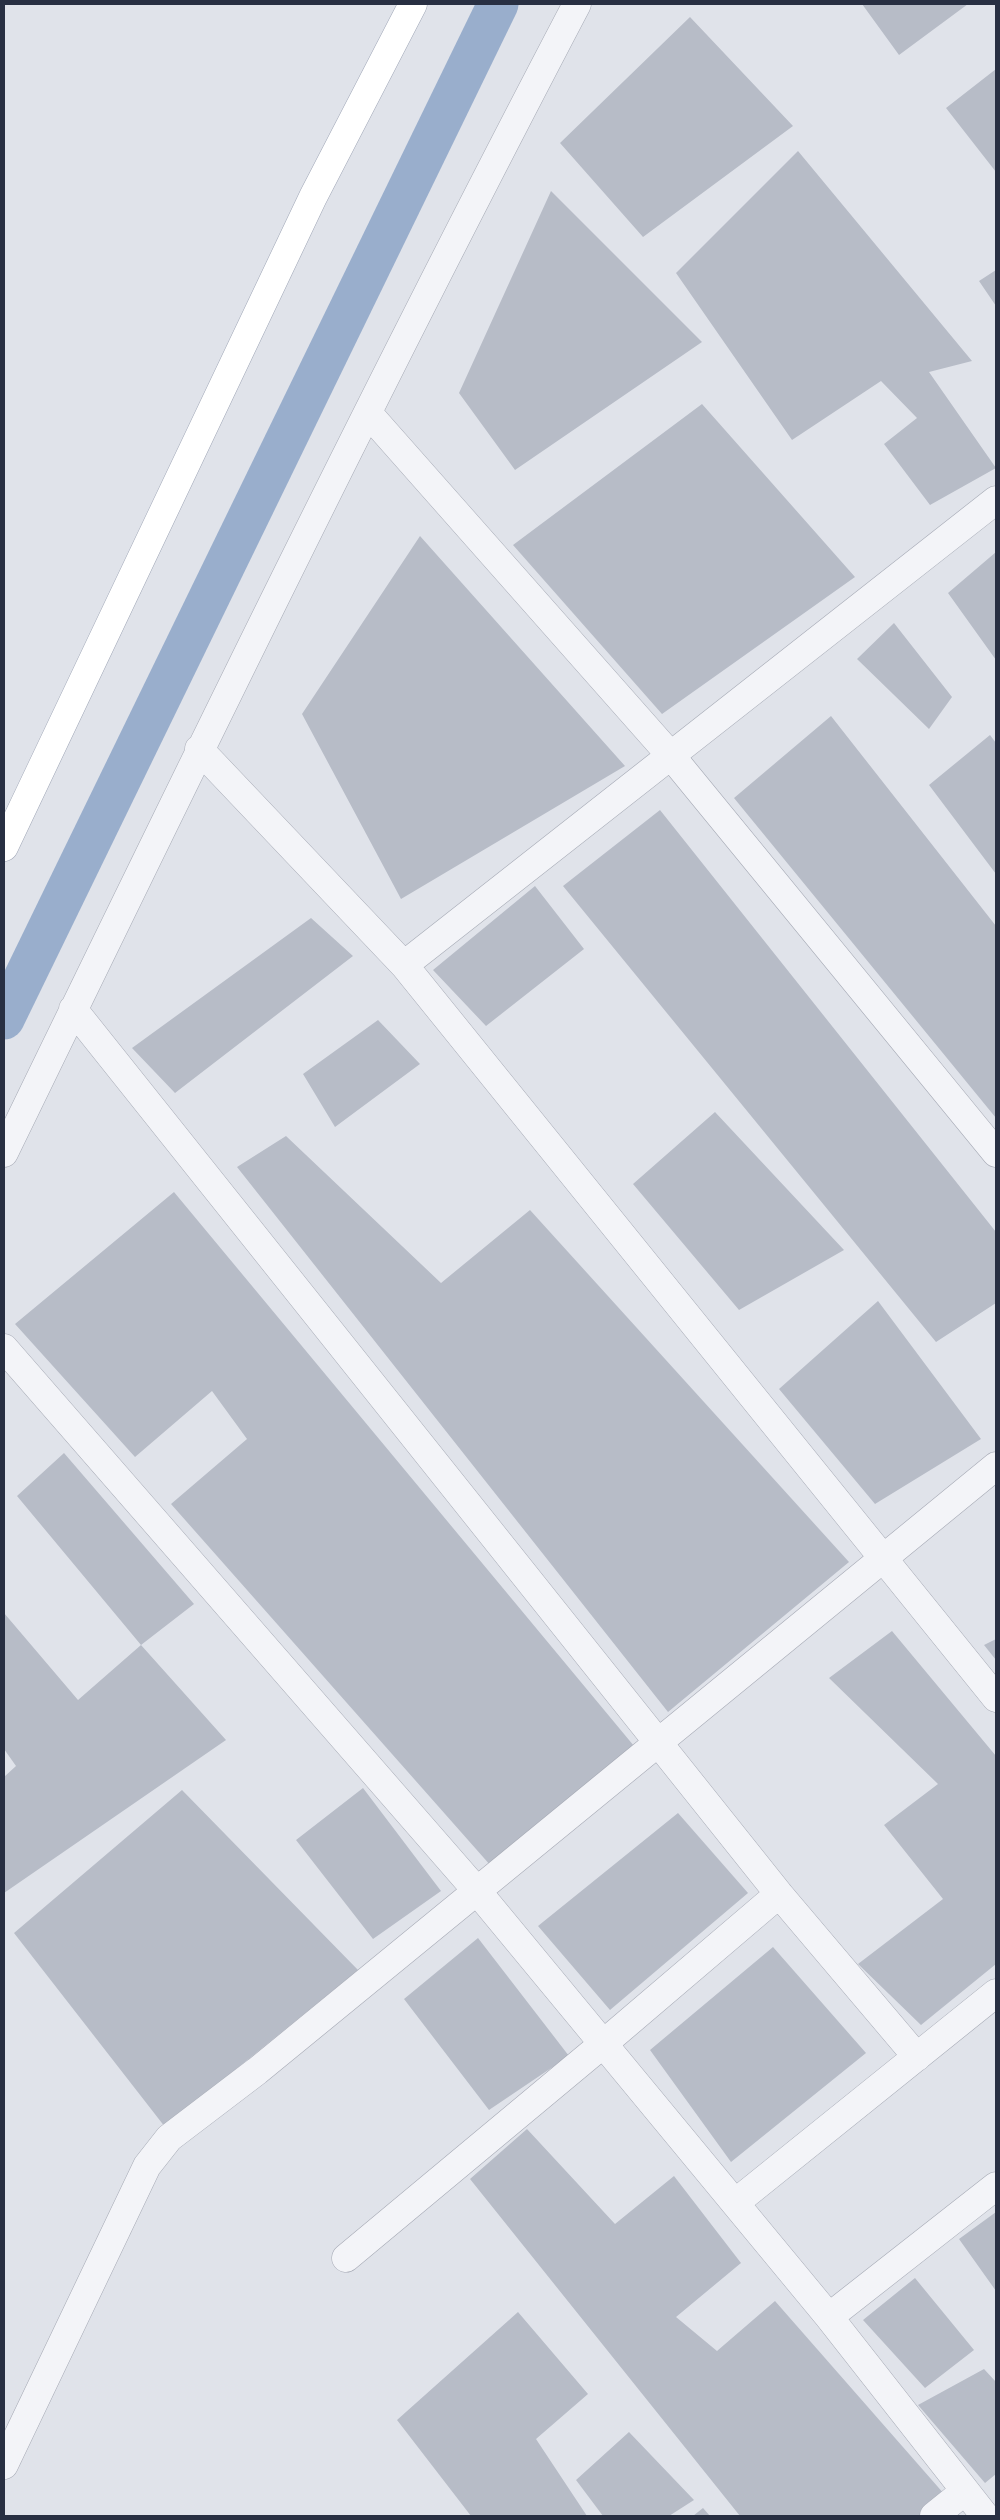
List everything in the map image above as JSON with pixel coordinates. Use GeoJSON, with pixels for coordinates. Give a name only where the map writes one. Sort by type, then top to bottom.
{"type":"FeatureCollection","features":[{"type":"Feature","properties":{"kind":"main road"},"geometry":{"type":"LineString","coordinates":[[4,847],[313,197],[413,4]]}},
{"type":"Feature","properties":{"kind":"street"},"geometry":{"type":"LineString","coordinates":[[4,1152],[199,749],[577,4]]}},
{"type":"Feature","properties":{"kind":"street"},"geometry":{"type":"LineString","coordinates":[[368,413],[672,756],[996,1153]]}},
{"type":"Feature","properties":{"kind":"street"},"geometry":{"type":"LineString","coordinates":[[404,965],[996,500]]}},
{"type":"Feature","properties":{"kind":"street"},"geometry":{"type":"LineString","coordinates":[[199,749],[404,965],[996,1698]]}},
{"type":"Feature","properties":{"kind":"street"},"geometry":{"type":"LineString","coordinates":[[73,1009],[779,1894],[917,2057]]}},
{"type":"Feature","properties":{"kind":"street"},"geometry":{"type":"LineString","coordinates":[[4,1348],[476,1891],[829,2317],[985,2516]]}},
{"type":"Feature","properties":{"kind":"street"},"geometry":{"type":"LineString","coordinates":[[4,2465],[147,2166],[169,2138],[265,2064],[996,1466]]}},
{"type":"Feature","properties":{"kind":"street"},"geometry":{"type":"LineString","coordinates":[[346,2258],[603,2044],[779,1894]]}},
{"type":"Feature","properties":{"kind":"street"},"geometry":{"type":"LineString","coordinates":[[735,2203],[996,1993]]}},
{"type":"Feature","properties":{"kind":"street"},"geometry":{"type":"LineString","coordinates":[[829,2317],[996,2186]]}},
{"type":"Feature","properties":{"kind":"street"},"geometry":{"type":"LineString","coordinates":[[934,2516],[965,2491]]}},
{"type":"Feature","properties":{"kind":"building"},"geometry":{"type":"Polygon","coordinates":[[[862,4],[968,4],[899,55],[862,4]]]}},
{"type":"Feature","properties":{"kind":"building"},"geometry":{"type":"Polygon","coordinates":[[[690,17],[793,126],[643,237],[560,143],[690,17]]]}},
{"type":"Feature","properties":{"kind":"building"},"geometry":{"type":"Polygon","coordinates":[[[996,69],[996,172],[946,108],[996,69]]]}},
{"type":"Feature","properties":{"kind":"building"},"geometry":{"type":"Polygon","coordinates":[[[798,151],[972,361],[929,372],[996,468],[930,505],[884,444],[917,418],[881,381],[792,440],[676,273],[798,151]]]}},
{"type":"Feature","properties":{"kind":"building"},"geometry":{"type":"Polygon","coordinates":[[[551,191],[702,342],[515,470],[459,393],[551,191]]]}},
{"type":"Feature","properties":{"kind":"building"},"geometry":{"type":"Polygon","coordinates":[[[996,270],[996,306],[979,281],[996,270]]]}},
{"type":"Feature","properties":{"kind":"building"},"geometry":{"type":"Polygon","coordinates":[[[702,404],[855,577],[662,714],[513,545],[702,404]]]}},
{"type":"Feature","properties":{"kind":"building"},"geometry":{"type":"Polygon","coordinates":[[[420,536],[625,766],[401,899],[302,714],[420,536]]]}},
{"type":"Feature","properties":{"kind":"building"},"geometry":{"type":"Polygon","coordinates":[[[996,552],[996,660],[948,593],[996,552]]]}},
{"type":"Feature","properties":{"kind":"building"},"geometry":{"type":"Polygon","coordinates":[[[894,623],[952,697],[929,729],[857,659],[894,623]]]}},
{"type":"Feature","properties":{"kind":"building"},"geometry":{"type":"Polygon","coordinates":[[[831,716],[996,926],[996,1118],[734,798],[831,716]]]}},
{"type":"Feature","properties":{"kind":"building"},"geometry":{"type":"Polygon","coordinates":[[[990,735],[996,743],[996,874],[929,785],[990,735]]]}},
{"type":"Feature","properties":{"kind":"building"},"geometry":{"type":"Polygon","coordinates":[[[660,810],[996,1232],[996,1303],[936,1342],[563,886],[660,810]]]}},
{"type":"Feature","properties":{"kind":"building"},"geometry":{"type":"Polygon","coordinates":[[[535,886],[584,949],[486,1026],[433,970],[535,886]]]}},
{"type":"Feature","properties":{"kind":"building"},"geometry":{"type":"Polygon","coordinates":[[[311,918],[353,956],[175,1093],[132,1048],[311,918]]]}},
{"type":"Feature","properties":{"kind":"building"},"geometry":{"type":"Polygon","coordinates":[[[378,1020],[420,1064],[335,1127],[303,1074],[378,1020]]]}},
{"type":"Feature","properties":{"kind":"building"},"geometry":{"type":"Polygon","coordinates":[[[715,1112],[844,1250],[739,1310],[633,1184],[715,1112]]]}},
{"type":"Feature","properties":{"kind":"building"},"geometry":{"type":"Polygon","coordinates":[[[286,1136],[441,1283],[530,1210],[849,1562],[668,1712],[237,1167],[286,1136]]]}},
{"type":"Feature","properties":{"kind":"building"},"geometry":{"type":"Polygon","coordinates":[[[174,1192],[634,1746],[491,1866],[171,1504],[247,1439],[212,1391],[135,1457],[15,1324],[174,1192]]]}},
{"type":"Feature","properties":{"kind":"building"},"geometry":{"type":"Polygon","coordinates":[[[878,1301],[981,1439],[875,1504],[779,1389],[878,1301]]]}},
{"type":"Feature","properties":{"kind":"building"},"geometry":{"type":"Polygon","coordinates":[[[64,1453],[194,1604],[141,1645],[17,1496],[64,1453]]]}},
{"type":"Feature","properties":{"kind":"building"},"geometry":{"type":"Polygon","coordinates":[[[4,1613],[78,1700],[141,1645],[226,1740],[4,1893],[4,1777],[16,1766],[4,1749],[4,1613]]]}},
{"type":"Feature","properties":{"kind":"building"},"geometry":{"type":"Polygon","coordinates":[[[892,1631],[996,1756],[996,1964],[921,2025],[858,1964],[943,1899],[884,1825],[938,1784],[829,1678],[892,1631]]]}},
{"type":"Feature","properties":{"kind":"building"},"geometry":{"type":"Polygon","coordinates":[[[996,1639],[996,1660],[984,1645],[996,1639]]]}},
{"type":"Feature","properties":{"kind":"building"},"geometry":{"type":"Polygon","coordinates":[[[363,1788],[441,1891],[373,1939],[296,1840],[363,1788]]]}},
{"type":"Feature","properties":{"kind":"building"},"geometry":{"type":"Polygon","coordinates":[[[182,1790],[358,1970],[165,2127],[14,1933],[182,1790]]]}},
{"type":"Feature","properties":{"kind":"building"},"geometry":{"type":"Polygon","coordinates":[[[678,1813],[748,1893],[610,2010],[538,1926],[678,1813]]]}},
{"type":"Feature","properties":{"kind":"building"},"geometry":{"type":"Polygon","coordinates":[[[478,1938],[569,2056],[489,2110],[404,1999],[478,1938]]]}},
{"type":"Feature","properties":{"kind":"building"},"geometry":{"type":"Polygon","coordinates":[[[773,1947],[866,2053],[731,2162],[650,2050],[773,1947]]]}},
{"type":"Feature","properties":{"kind":"building"},"geometry":{"type":"Polygon","coordinates":[[[527,2129],[615,2224],[674,2176],[741,2263],[676,2317],[717,2351],[775,2301],[945,2495],[919,2516],[740,2516],[470,2179],[527,2129]]]}},
{"type":"Feature","properties":{"kind":"building"},"geometry":{"type":"Polygon","coordinates":[[[996,2212],[996,2291],[959,2239],[996,2212]]]}},
{"type":"Feature","properties":{"kind":"building"},"geometry":{"type":"Polygon","coordinates":[[[915,2278],[974,2350],[925,2388],[863,2320],[915,2278]]]}},
{"type":"Feature","properties":{"kind":"building"},"geometry":{"type":"Polygon","coordinates":[[[518,2312],[588,2394],[536,2439],[587,2516],[471,2516],[397,2420],[518,2312]]]}},
{"type":"Feature","properties":{"kind":"building"},"geometry":{"type":"Polygon","coordinates":[[[984,2369],[996,2382],[996,2474],[985,2483],[918,2405],[984,2369]]]}},
{"type":"Feature","properties":{"kind":"building"},"geometry":{"type":"Polygon","coordinates":[[[629,2432],[694,2500],[669,2516],[603,2516],[576,2480],[629,2432]]]}},
{"type":"Feature","properties":{"kind":"building"},"geometry":{"type":"Polygon","coordinates":[[[703,2508],[710,2516],[693,2516],[703,2508]]]}},
{"type":"Feature","properties":{"kind":"waterway"},"geometry":{"type":"LineString","coordinates":[[4,1019],[498,4]]}}]}
